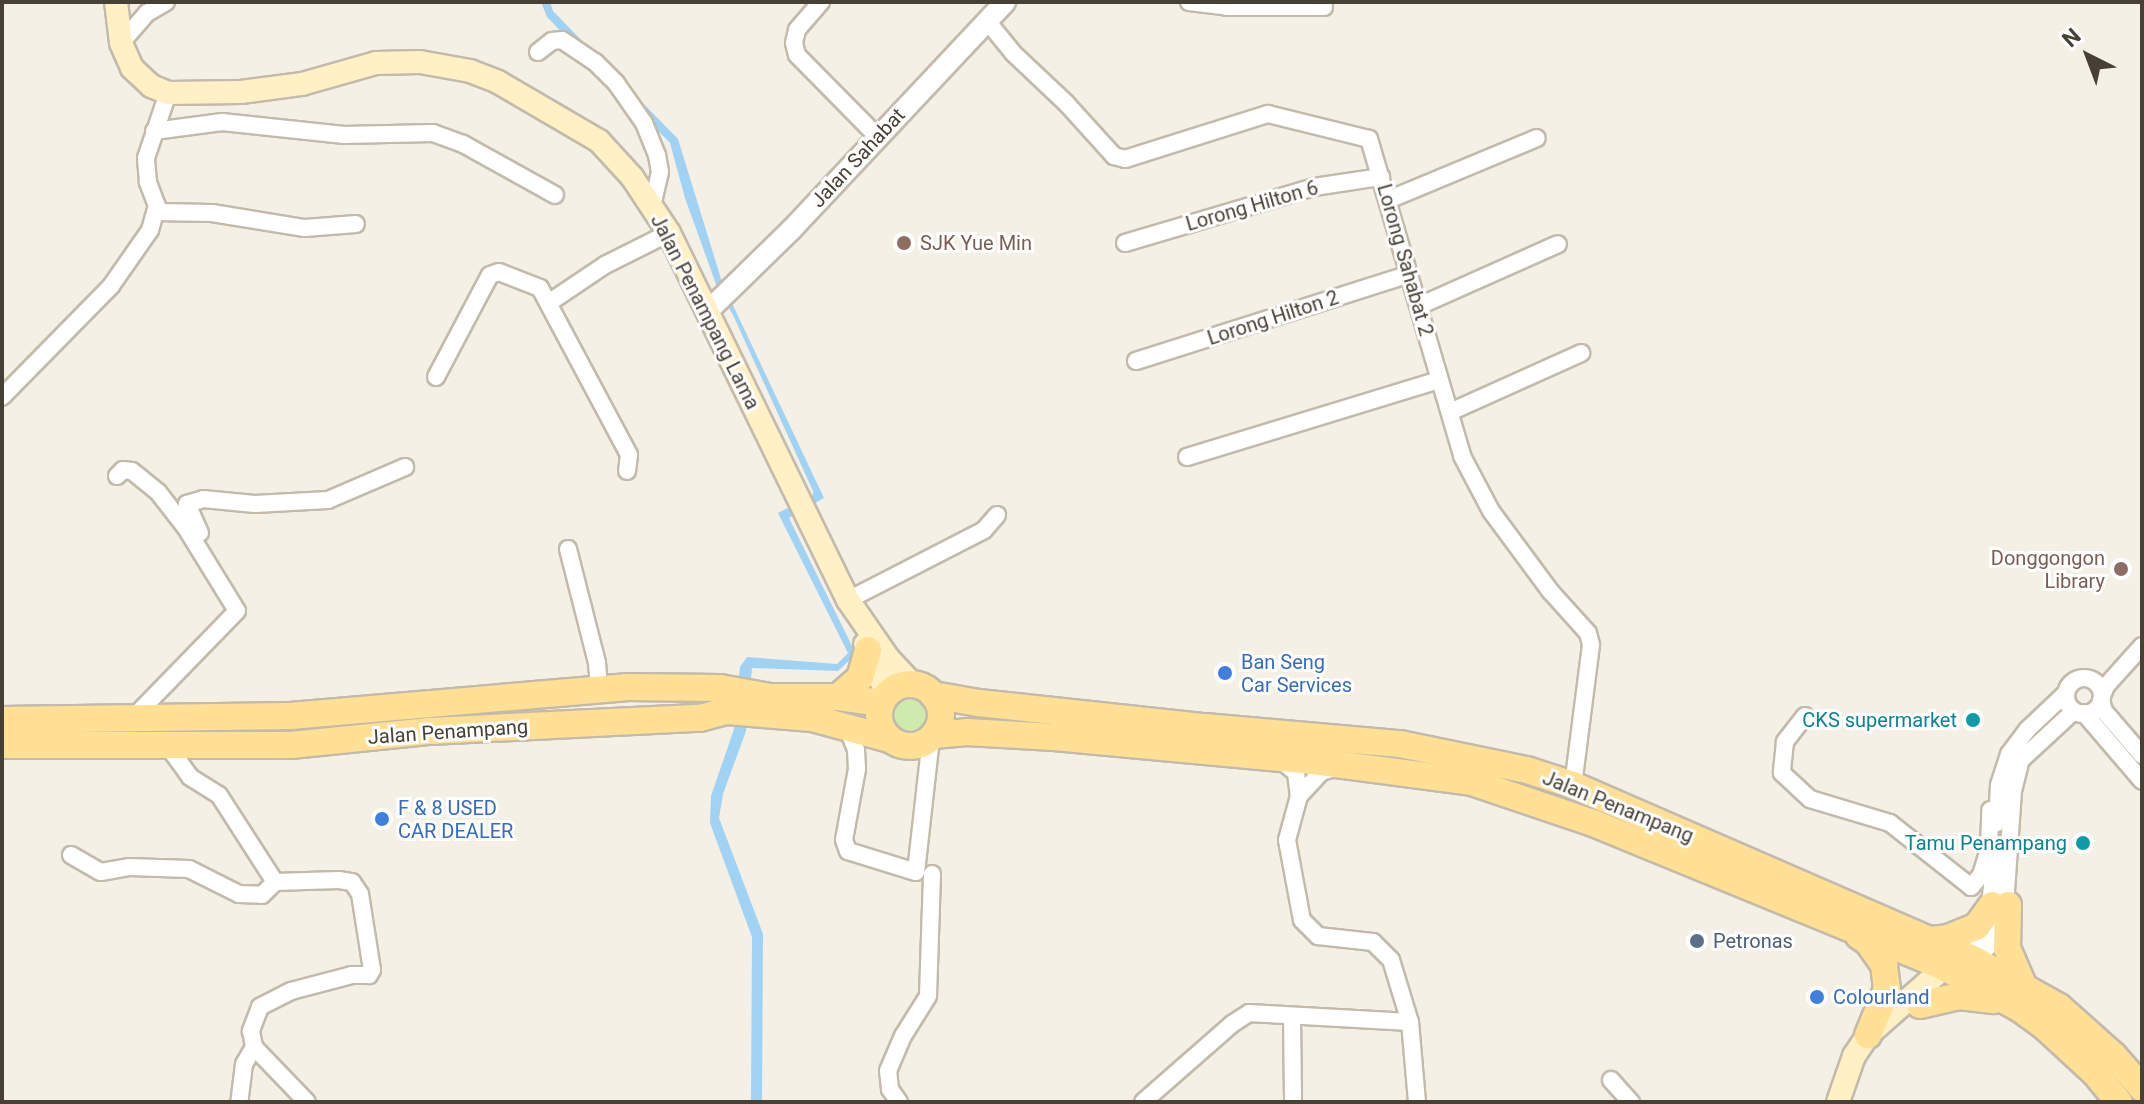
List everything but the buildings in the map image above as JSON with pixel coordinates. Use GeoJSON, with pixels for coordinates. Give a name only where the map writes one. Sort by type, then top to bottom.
{"type":"FeatureCollection","features":[{"type":"Feature","properties":{"kind":"main road"},"geometry":{"type":"LineString","coordinates":[[116,2],[121,43],[140,77],[168,93]]}},
{"type":"Feature","properties":{"kind":"main road","name":"Jalan Penampang Lama"},"geometry":{"type":"LineString","coordinates":[[168,93],[241,92],[302,84],[376,63],[420,62],[470,71],[498,82],[599,141],[632,177],[669,233],[852,607],[884,699]]}},
{"type":"Feature","properties":{"kind":"main road","name":"Jalan Penampang Lama"},"geometry":{"type":"LineString","coordinates":[[852,607],[923,690]]}},
{"type":"Feature","properties":{"kind":"main road"},"geometry":{"type":"LineString","coordinates":[[838,697],[855,685],[864,672],[868,650]]}},
{"type":"Feature","properties":{"kind":"main road"},"geometry":{"type":"LineString","coordinates":[[899,686],[923,690],[941,714],[932,736],[910,746],[890,739],[879,722],[884,699],[899,686]]}},
{"type":"Feature","properties":{"kind":"main road","name":"Jalan Penampang"},"geometry":{"type":"LineString","coordinates":[[2,720],[290,716],[599,688],[766,705],[890,739]]}},
{"type":"Feature","properties":{"kind":"main road","name":"Jalan Penampang"},"geometry":{"type":"LineString","coordinates":[[923,690],[979,703],[1400,744],[1465,755],[1573,785],[1960,963],[2014,993],[2075,1021],[2142,1088]]}},
{"type":"Feature","properties":{"kind":"main road","name":"Jalan Penampang"},"geometry":{"type":"LineString","coordinates":[[766,705],[838,697],[884,699]]}},
{"type":"Feature","properties":{"kind":"main road","name":"Jalan Penampang"},"geometry":{"type":"LineString","coordinates":[[2,745],[291,745],[430,731],[700,718],[730,700]]}},
{"type":"Feature","properties":{"kind":"main road","name":"Jalan Penampang"},"geometry":{"type":"LineString","coordinates":[[932,736],[967,732],[1054,737],[1275,757],[1472,782],[1593,823],[1833,919],[1912,941]]}},
{"type":"Feature","properties":{"kind":"main road"},"geometry":{"type":"LineString","coordinates":[[1912,941],[1948,938],[1977,926],[2000,905]]}},
{"type":"Feature","properties":{"kind":"main road"},"geometry":{"type":"LineString","coordinates":[[1920,1005],[2014,993],[2000,905]]}},
{"type":"Feature","properties":{"kind":"main road"},"geometry":{"type":"LineString","coordinates":[[1833,919],[1868,942],[1884,965],[1887,989],[1868,1035],[1854,1056],[1840,1096]]}},
{"type":"Feature","properties":{"kind":"main road"},"geometry":{"type":"LineString","coordinates":[[1868,1035],[1960,963]]}},
{"type":"Feature","properties":{"kind":"main road"},"geometry":{"type":"LineString","coordinates":[[1840,1096],[1872,1046],[1920,1005],[1960,963]]}},
{"type":"Feature","properties":{"kind":"main road","name":"Jalan Penampang"},"geometry":{"type":"LineString","coordinates":[[2014,993],[2045,1027],[2096,1074],[2119,1102]]}},
{"type":"Feature","properties":{"kind":"street"},"geometry":{"type":"LineString","coordinates":[[121,43],[147,13],[166,2]]}},
{"type":"Feature","properties":{"kind":"street"},"geometry":{"type":"LineString","coordinates":[[821,2],[797,30],[794,43],[797,55],[878,137]]}},
{"type":"Feature","properties":{"kind":"street","name":"Jalan Sahabat"},"geometry":{"type":"LineString","coordinates":[[708,311],[1005,2]]}},
{"type":"Feature","properties":{"kind":"street"},"geometry":{"type":"LineString","coordinates":[[1189,2],[1227,7],[1324,7]]}},
{"type":"Feature","properties":{"kind":"street","name":"Lorong Sahabat 2"},"geometry":{"type":"LineString","coordinates":[[988,22],[1013,53],[1114,156],[1125,159],[1206,136],[1256,116],[1282,115],[1369,139],[1462,456],[1491,511],[1551,592],[1588,633],[1591,645],[1573,785]]}},
{"type":"Feature","properties":{"kind":"street"},"geometry":{"type":"LineString","coordinates":[[538,52],[552,41],[562,40],[595,62],[616,83],[644,123],[657,155],[660,172],[652,208]]}},
{"type":"Feature","properties":{"kind":"street"},"geometry":{"type":"LineString","coordinates":[[2,397],[111,286],[150,230],[156,212],[146,170],[154,131],[168,93]]}},
{"type":"Feature","properties":{"kind":"street"},"geometry":{"type":"LineString","coordinates":[[154,131],[222,122],[344,135],[433,133],[463,144],[555,195]]}},
{"type":"Feature","properties":{"kind":"street"},"geometry":{"type":"LineString","coordinates":[[1388,200],[1537,138]]}},
{"type":"Feature","properties":{"kind":"street","name":"Lorong Hilton 6"},"geometry":{"type":"LineString","coordinates":[[1125,243],[1314,187],[1381,177]]}},
{"type":"Feature","properties":{"kind":"street"},"geometry":{"type":"LineString","coordinates":[[156,212],[212,213],[305,228],[356,224]]}},
{"type":"Feature","properties":{"kind":"street"},"geometry":{"type":"LineString","coordinates":[[550,302],[605,265],[669,233]]}},
{"type":"Feature","properties":{"kind":"street"},"geometry":{"type":"LineString","coordinates":[[1419,306],[1558,244]]}},
{"type":"Feature","properties":{"kind":"street"},"geometry":{"type":"LineString","coordinates":[[436,377],[494,272],[540,288],[629,455],[627,471]]}},
{"type":"Feature","properties":{"kind":"street","name":"Lorong Hilton 2"},"geometry":{"type":"LineString","coordinates":[[1136,361],[1410,274]]}},
{"type":"Feature","properties":{"kind":"street"},"geometry":{"type":"LineString","coordinates":[[1450,412],[1581,353]]}},
{"type":"Feature","properties":{"kind":"street"},"geometry":{"type":"LineString","coordinates":[[1187,457],[1439,380]]}},
{"type":"Feature","properties":{"kind":"street"},"geometry":{"type":"LineString","coordinates":[[132,719],[237,611],[229,585],[190,517],[187,504],[203,499],[255,504],[328,500],[405,467]]}},
{"type":"Feature","properties":{"kind":"street"},"geometry":{"type":"LineString","coordinates":[[117,476],[123,470],[132,471],[158,492],[232,599]]}},
{"type":"Feature","properties":{"kind":"street"},"geometry":{"type":"LineString","coordinates":[[852,607],[984,530],[997,515]]}},
{"type":"Feature","properties":{"kind":"street"},"geometry":{"type":"LineString","coordinates":[[568,549],[597,663],[599,688]]}},
{"type":"Feature","properties":{"kind":"street"},"geometry":{"type":"LineString","coordinates":[[1960,963],[1999,936],[2002,770],[2017,742],[2066,693],[2072,682],[2137,651]]}},
{"type":"Feature","properties":{"kind":"street"},"geometry":{"type":"LineString","coordinates":[[2045,712],[2060,715],[2095,709],[2137,651]]}},
{"type":"Feature","properties":{"kind":"street"},"geometry":{"type":"LineString","coordinates":[[2083,678],[2097,683],[2104,711],[2142,755]]}},
{"type":"Feature","properties":{"kind":"street"},"geometry":{"type":"LineString","coordinates":[[2066,693],[2079,712],[2142,781]]}},
{"type":"Feature","properties":{"kind":"street"},"geometry":{"type":"LineString","coordinates":[[2000,905],[2017,773],[2029,750],[2079,712]]}},
{"type":"Feature","properties":{"kind":"street"},"geometry":{"type":"LineString","coordinates":[[1805,716],[1785,742],[1782,773],[1810,799],[1890,823],[1971,887],[1981,875],[1989,848],[1990,810]]}},
{"type":"Feature","properties":{"kind":"street"},"geometry":{"type":"LineString","coordinates":[[846,725],[856,750],[857,769],[844,840],[848,851],[924,873]]}},
{"type":"Feature","properties":{"kind":"street"},"geometry":{"type":"LineString","coordinates":[[899,1102],[890,1089],[888,1071],[903,1036],[928,996],[924,873],[932,736]]}},
{"type":"Feature","properties":{"kind":"street"},"geometry":{"type":"LineString","coordinates":[[167,745],[190,777],[219,795],[275,882]]}},
{"type":"Feature","properties":{"kind":"street"},"geometry":{"type":"LineString","coordinates":[[1275,757],[1296,773],[1299,796],[1287,840],[1302,920],[1318,936],[1373,942],[1380,946],[1399,977],[1410,1022],[1417,1102]]}},
{"type":"Feature","properties":{"kind":"street"},"geometry":{"type":"LineString","coordinates":[[1299,796],[1321,772],[1346,765]]}},
{"type":"Feature","properties":{"kind":"street"},"geometry":{"type":"LineString","coordinates":[[71,855],[101,872],[129,867],[189,869],[239,894],[262,895],[275,882],[352,882],[360,894],[372,970],[369,975],[352,975],[291,991],[260,1007],[251,1031],[254,1047],[307,1102]]}},
{"type":"Feature","properties":{"kind":"street"},"geometry":{"type":"LineString","coordinates":[[1143,1102],[1240,1017],[1249,1013],[1410,1022]]}},
{"type":"Feature","properties":{"kind":"street"},"geometry":{"type":"LineString","coordinates":[[1292,1016],[1293,1102]]}},
{"type":"Feature","properties":{"kind":"street"},"geometry":{"type":"LineString","coordinates":[[239,1102],[244,1064],[254,1047]]}},
{"type":"Feature","properties":{"kind":"street"},"geometry":{"type":"LineString","coordinates":[[1611,1080],[1631,1102]]}},
{"type":"Feature","properties":{"kind":"green space"},"geometry":{"type":"Polygon","coordinates":[[[908,691],[922,697],[928,711],[922,725],[908,731],[894,725],[888,711],[894,697],[908,691]]]}},
{"type":"Feature","properties":{"kind":"water"},"geometry":{"type":"Polygon","coordinates":[[[541,2],[550,2],[553,11],[678,139],[722,282],[824,498],[789,518],[856,654],[838,671],[752,668],[746,731],[723,794],[719,818],[763,934],[762,1102],[751,1102],[752,937],[710,823],[711,796],[734,729],[740,667],[747,657],[837,664],[848,653],[778,513],[813,495],[813,491],[733,315],[717,287],[685,198],[670,143],[547,17],[541,2]]]}},
{"type":"Feature","properties":{"kind":"place","name":"SJK Yue Min"},"geometry":{"type":"Point","coordinates":[904,243]}},
{"type":"Feature","properties":{"kind":"place","name":"Donggongon Library"},"geometry":{"type":"Point","coordinates":[2121,569]}},
{"type":"Feature","properties":{"kind":"place","name":"Ban Seng Car Services"},"geometry":{"type":"Point","coordinates":[1225,673]}},
{"type":"Feature","properties":{"kind":"place","name":"CKS supermarket"},"geometry":{"type":"Point","coordinates":[1973,720]}},
{"type":"Feature","properties":{"kind":"place","name":"F & 8 USED CAR DEALER"},"geometry":{"type":"Point","coordinates":[382,819]}},
{"type":"Feature","properties":{"kind":"place","name":"Tamu Penampang"},"geometry":{"type":"Point","coordinates":[2083,843]}},
{"type":"Feature","properties":{"kind":"place","name":"Petronas"},"geometry":{"type":"Point","coordinates":[1697,941]}},
{"type":"Feature","properties":{"kind":"place","name":"Colourland"},"geometry":{"type":"Point","coordinates":[1817,997]}}]}
